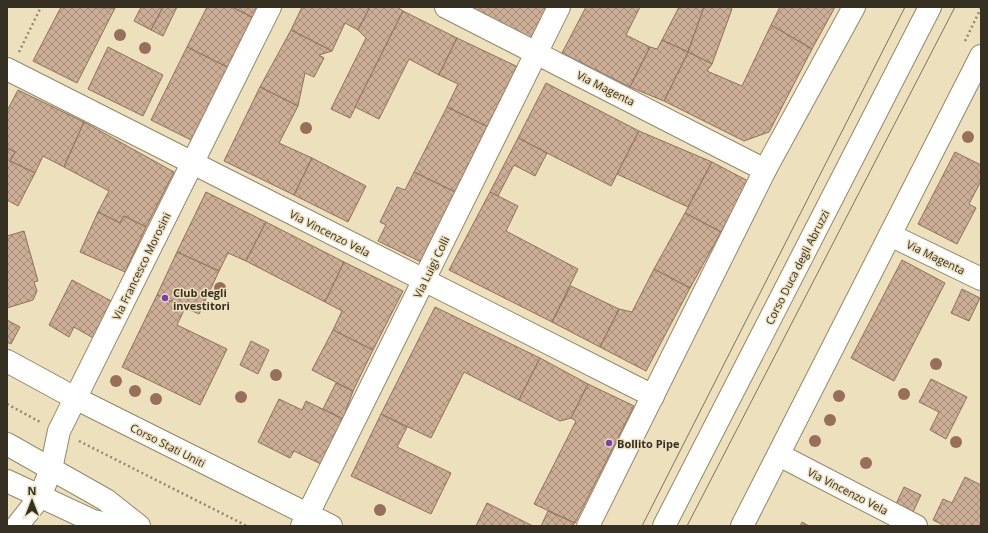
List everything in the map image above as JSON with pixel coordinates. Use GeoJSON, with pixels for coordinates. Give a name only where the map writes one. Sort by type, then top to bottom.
{"type":"FeatureCollection","features":[{"type":"Feature","properties":{"kind":"street","name":"Via Francesco Morosini"},"geometry":{"type":"LineString","coordinates":[[17,526],[40,497],[51,469],[59,431],[270,7]]}},
{"type":"Feature","properties":{"kind":"street","name":"Via Magenta"},"geometry":{"type":"LineString","coordinates":[[446,7],[765,170]]}},
{"type":"Feature","properties":{"kind":"street","name":"Via Luigi Colli"},"geometry":{"type":"LineString","coordinates":[[305,520],[560,7]]}},
{"type":"Feature","properties":{"kind":"street"},"geometry":{"type":"LineString","coordinates":[[588,526],[765,170],[854,7]]}},
{"type":"Feature","properties":{"kind":"street","name":"Corso Duca degli Abruzzi"},"geometry":{"type":"LineString","coordinates":[[664,526],[930,7]]}},
{"type":"Feature","properties":{"kind":"street"},"geometry":{"type":"LineString","coordinates":[[742,526],[779,456],[981,56]]}},
{"type":"Feature","properties":{"kind":"street","name":"Via Vincenzo Vela"},"geometry":{"type":"LineString","coordinates":[[8,69],[653,396]]}},
{"type":"Feature","properties":{"kind":"street","name":"Via Magenta"},"geometry":{"type":"LineString","coordinates":[[890,235],[981,279]]}},
{"type":"Feature","properties":{"kind":"street","name":"Corso Stati Uniti"},"geometry":{"type":"LineString","coordinates":[[7,361],[305,520],[331,526]]}},
{"type":"Feature","properties":{"kind":"street"},"geometry":{"type":"LineString","coordinates":[[7,444],[29,455],[106,500],[139,526]]}},
{"type":"Feature","properties":{"kind":"street","name":"Via Vincenzo Vela"},"geometry":{"type":"LineString","coordinates":[[779,456],[916,526]]}},
{"type":"Feature","properties":{"kind":"street"},"geometry":{"type":"LineString","coordinates":[[7,481],[93,521],[119,526]]}},
{"type":"Feature","properties":{"kind":"path"},"geometry":{"type":"LineString","coordinates":[[8,69],[41,7]]}},
{"type":"Feature","properties":{"kind":"path"},"geometry":{"type":"LineString","coordinates":[[7,404],[247,526]]}},
{"type":"Feature","properties":{"kind":"building"},"geometry":{"type":"Polygon","coordinates":[[[61,7],[115,8],[77,83],[33,61],[61,7]]]}},
{"type":"Feature","properties":{"kind":"building"},"geometry":{"type":"Polygon","coordinates":[[[141,7],[163,7],[151,30],[134,21],[141,7]]]}},
{"type":"Feature","properties":{"kind":"building"},"geometry":{"type":"Polygon","coordinates":[[[163,7],[177,7],[163,36],[151,30],[163,7]]]}},
{"type":"Feature","properties":{"kind":"building"},"geometry":{"type":"Polygon","coordinates":[[[207,7],[232,7],[254,18],[229,68],[187,47],[207,7]]]}},
{"type":"Feature","properties":{"kind":"building"},"geometry":{"type":"Polygon","coordinates":[[[232,7],[259,7],[254,18],[232,7]]]}},
{"type":"Feature","properties":{"kind":"building"},"geometry":{"type":"Polygon","coordinates":[[[302,7],[370,7],[358,30],[345,23],[332,51],[291,30],[302,7]]]}},
{"type":"Feature","properties":{"kind":"building"},"geometry":{"type":"Polygon","coordinates":[[[370,7],[397,7],[403,11],[350,118],[331,109],[366,38],[358,30],[370,7]]]}},
{"type":"Feature","properties":{"kind":"building"},"geometry":{"type":"Polygon","coordinates":[[[461,7],[551,7],[532,43],[461,7]]]}},
{"type":"Feature","properties":{"kind":"building"},"geometry":{"type":"Polygon","coordinates":[[[586,7],[640,7],[626,35],[650,47],[630,87],[562,53],[586,7]]]}},
{"type":"Feature","properties":{"kind":"building"},"geometry":{"type":"Polygon","coordinates":[[[679,7],[704,7],[688,52],[662,40],[679,7]]]}},
{"type":"Feature","properties":{"kind":"building"},"geometry":{"type":"Polygon","coordinates":[[[704,7],[729,7],[732,9],[712,64],[688,52],[704,7]]]}},
{"type":"Feature","properties":{"kind":"building"},"geometry":{"type":"Polygon","coordinates":[[[780,7],[835,7],[812,49],[771,25],[780,7]]]}},
{"type":"Feature","properties":{"kind":"building"},"geometry":{"type":"Polygon","coordinates":[[[403,11],[457,38],[439,75],[409,59],[379,119],[355,107],[403,11]]]}},
{"type":"Feature","properties":{"kind":"building"},"geometry":{"type":"Polygon","coordinates":[[[771,25],[812,49],[769,132],[744,141],[664,101],[688,52],[712,64],[707,71],[742,86],[771,25]]]}},
{"type":"Feature","properties":{"kind":"building"},"geometry":{"type":"Polygon","coordinates":[[[291,30],[332,51],[319,55],[324,58],[314,77],[305,73],[298,106],[260,87],[291,30]]]}},
{"type":"Feature","properties":{"kind":"building"},"geometry":{"type":"Polygon","coordinates":[[[457,38],[518,67],[488,127],[447,107],[458,84],[439,75],[457,38]]]}},
{"type":"Feature","properties":{"kind":"building"},"geometry":{"type":"Polygon","coordinates":[[[662,40],[688,52],[664,101],[630,87],[650,47],[657,49],[662,40]]]}},
{"type":"Feature","properties":{"kind":"building"},"geometry":{"type":"Polygon","coordinates":[[[108,47],[163,75],[143,116],[88,89],[108,47]]]}},
{"type":"Feature","properties":{"kind":"building"},"geometry":{"type":"Polygon","coordinates":[[[187,47],[229,68],[193,141],[151,120],[187,47]]]}},
{"type":"Feature","properties":{"kind":"building"},"geometry":{"type":"Polygon","coordinates":[[[546,83],[639,131],[611,186],[518,138],[546,83]]]}},
{"type":"Feature","properties":{"kind":"building"},"geometry":{"type":"Polygon","coordinates":[[[260,87],[298,106],[279,143],[312,158],[294,195],[224,161],[260,87]]]}},
{"type":"Feature","properties":{"kind":"building"},"geometry":{"type":"Polygon","coordinates":[[[18,90],[84,122],[64,167],[43,156],[35,173],[10,161],[15,152],[7,148],[7,111],[18,90]]]}},
{"type":"Feature","properties":{"kind":"building"},"geometry":{"type":"Polygon","coordinates":[[[447,107],[488,127],[455,192],[414,172],[447,107]]]}},
{"type":"Feature","properties":{"kind":"building"},"geometry":{"type":"Polygon","coordinates":[[[84,122],[174,172],[146,227],[124,216],[120,223],[98,212],[109,191],[64,167],[84,122]]]}},
{"type":"Feature","properties":{"kind":"building"},"geometry":{"type":"Polygon","coordinates":[[[639,131],[712,162],[688,207],[617,174],[639,131]]]}},
{"type":"Feature","properties":{"kind":"building"},"geometry":{"type":"Polygon","coordinates":[[[518,138],[547,153],[535,176],[514,165],[498,196],[490,192],[518,138]]]}},
{"type":"Feature","properties":{"kind":"building"},"geometry":{"type":"Polygon","coordinates":[[[7,148],[15,152],[10,161],[35,173],[18,206],[7,200],[7,148]]]}},
{"type":"Feature","properties":{"kind":"building"},"geometry":{"type":"Polygon","coordinates":[[[955,152],[981,165],[981,181],[969,204],[976,208],[957,244],[918,224],[955,152]]]}},
{"type":"Feature","properties":{"kind":"building"},"geometry":{"type":"Polygon","coordinates":[[[312,158],[366,186],[348,222],[294,195],[312,158]]]}},
{"type":"Feature","properties":{"kind":"building"},"geometry":{"type":"Polygon","coordinates":[[[712,162],[748,181],[721,232],[685,213],[712,162]]]}},
{"type":"Feature","properties":{"kind":"building"},"geometry":{"type":"Polygon","coordinates":[[[414,172],[455,192],[421,262],[378,241],[386,225],[380,222],[397,187],[405,190],[414,172]]]}},
{"type":"Feature","properties":{"kind":"building"},"geometry":{"type":"Polygon","coordinates":[[[206,192],[266,222],[246,261],[228,253],[219,271],[177,252],[206,192]]]}},
{"type":"Feature","properties":{"kind":"building"},"geometry":{"type":"Polygon","coordinates":[[[490,192],[518,206],[506,231],[578,269],[552,322],[449,270],[490,192]]]}},
{"type":"Feature","properties":{"kind":"building"},"geometry":{"type":"Polygon","coordinates":[[[98,212],[120,223],[124,216],[146,227],[125,272],[80,252],[98,212]]]}},
{"type":"Feature","properties":{"kind":"building"},"geometry":{"type":"Polygon","coordinates":[[[685,213],[721,232],[690,288],[654,269],[685,213]]]}},
{"type":"Feature","properties":{"kind":"building"},"geometry":{"type":"Polygon","coordinates":[[[266,222],[344,262],[325,302],[246,261],[266,222]]]}},
{"type":"Feature","properties":{"kind":"building"},"geometry":{"type":"Polygon","coordinates":[[[24,231],[38,281],[34,282],[37,291],[33,300],[7,308],[7,236],[24,231]]]}},
{"type":"Feature","properties":{"kind":"building"},"geometry":{"type":"Polygon","coordinates":[[[177,252],[219,271],[199,314],[157,295],[177,252]]]}},
{"type":"Feature","properties":{"kind":"building"},"geometry":{"type":"Polygon","coordinates":[[[902,260],[945,283],[894,381],[851,358],[902,260]]]}},
{"type":"Feature","properties":{"kind":"building"},"geometry":{"type":"Polygon","coordinates":[[[344,262],[403,291],[373,350],[333,330],[342,311],[325,302],[344,262]]]}},
{"type":"Feature","properties":{"kind":"building"},"geometry":{"type":"Polygon","coordinates":[[[654,269],[690,288],[646,371],[600,347],[619,309],[632,312],[654,269]]]}},
{"type":"Feature","properties":{"kind":"building"},"geometry":{"type":"Polygon","coordinates":[[[72,280],[115,303],[95,339],[74,327],[69,337],[49,325],[72,280]]]}},
{"type":"Feature","properties":{"kind":"building"},"geometry":{"type":"Polygon","coordinates":[[[571,286],[619,309],[600,347],[552,322],[571,286]]]}},
{"type":"Feature","properties":{"kind":"building"},"geometry":{"type":"Polygon","coordinates":[[[962,289],[980,298],[969,321],[951,313],[962,289]]]}},
{"type":"Feature","properties":{"kind":"building"},"geometry":{"type":"Polygon","coordinates":[[[157,295],[185,308],[177,325],[227,349],[200,405],[122,367],[157,295]]]}},
{"type":"Feature","properties":{"kind":"building"},"geometry":{"type":"Polygon","coordinates":[[[435,307],[540,358],[519,400],[464,372],[431,438],[381,414],[435,307]]]}},
{"type":"Feature","properties":{"kind":"building"},"geometry":{"type":"Polygon","coordinates":[[[7,320],[20,327],[11,344],[7,342],[7,320]]]}},
{"type":"Feature","properties":{"kind":"building"},"geometry":{"type":"Polygon","coordinates":[[[333,330],[373,350],[353,391],[312,370],[333,330]]]}},
{"type":"Feature","properties":{"kind":"building"},"geometry":{"type":"Polygon","coordinates":[[[251,341],[269,350],[258,374],[240,365],[251,341]]]}},
{"type":"Feature","properties":{"kind":"building"},"geometry":{"type":"Polygon","coordinates":[[[540,358],[588,384],[571,418],[560,421],[519,400],[540,358]]]}},
{"type":"Feature","properties":{"kind":"building"},"geometry":{"type":"Polygon","coordinates":[[[931,379],[967,397],[946,439],[930,430],[939,412],[919,402],[931,379]]]}},
{"type":"Feature","properties":{"kind":"building"},"geometry":{"type":"Polygon","coordinates":[[[336,383],[353,391],[343,419],[323,409],[336,383]]]}},
{"type":"Feature","properties":{"kind":"building"},"geometry":{"type":"Polygon","coordinates":[[[588,384],[634,406],[575,523],[534,504],[576,421],[571,418],[588,384]]]}},
{"type":"Feature","properties":{"kind":"building"},"geometry":{"type":"Polygon","coordinates":[[[279,399],[302,410],[306,401],[343,419],[321,464],[294,451],[290,458],[258,442],[279,399]]]}},
{"type":"Feature","properties":{"kind":"building"},"geometry":{"type":"Polygon","coordinates":[[[381,414],[407,427],[397,447],[451,473],[431,514],[351,476],[381,414]]]}},
{"type":"Feature","properties":{"kind":"building"},"geometry":{"type":"Polygon","coordinates":[[[965,477],[981,485],[981,526],[945,526],[933,520],[943,499],[952,503],[965,477]]]}},
{"type":"Feature","properties":{"kind":"building"},"geometry":{"type":"Polygon","coordinates":[[[904,487],[921,495],[913,512],[896,504],[904,487]]]}},
{"type":"Feature","properties":{"kind":"building"},"geometry":{"type":"Polygon","coordinates":[[[487,503],[533,526],[476,526],[487,503]]]}},
{"type":"Feature","properties":{"kind":"building"},"geometry":{"type":"Polygon","coordinates":[[[548,511],[575,523],[572,526],[541,526],[548,511]]]}},
{"type":"Feature","properties":{"kind":"building"},"geometry":{"type":"Polygon","coordinates":[[[802,522],[809,526],[800,526],[802,522]]]}},
{"type":"Feature","properties":{"kind":"tram line"},"geometry":{"type":"LineString","coordinates":[[642,526],[905,7]]}},
{"type":"Feature","properties":{"kind":"tram line"},"geometry":{"type":"LineString","coordinates":[[687,526],[955,7]]}},
{"type":"Feature","properties":{"kind":"place","name":"Club degli investitori"},"geometry":{"type":"Point","coordinates":[165,298]}},
{"type":"Feature","properties":{"kind":"place","name":"Bollito Pipe"},"geometry":{"type":"Point","coordinates":[609,443]}}]}
